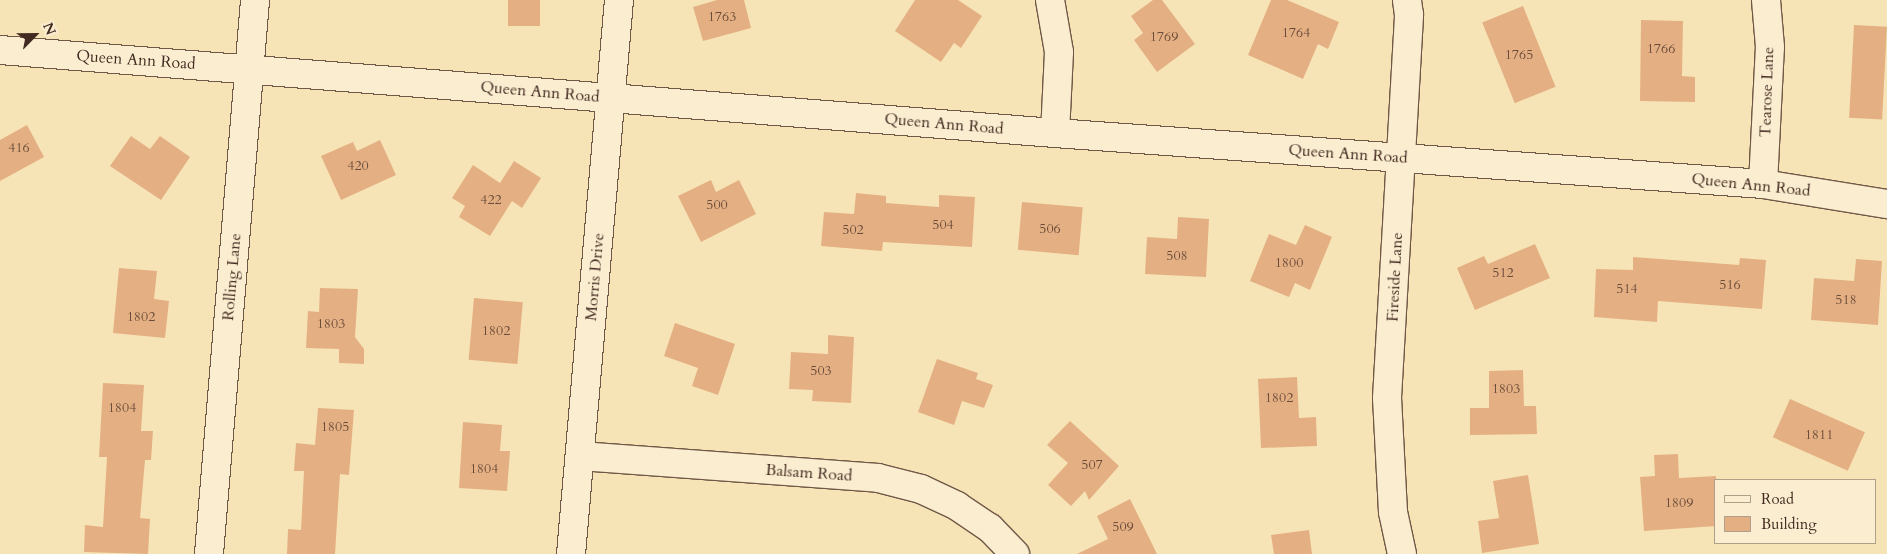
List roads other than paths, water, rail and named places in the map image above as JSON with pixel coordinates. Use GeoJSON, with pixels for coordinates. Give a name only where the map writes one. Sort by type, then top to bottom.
{"type":"FeatureCollection","features":[{"type":"Feature","properties":{"kind":"street","name":"Rolling Lane"},"geometry":{"type":"LineString","coordinates":[[209,554],[255,0]]}},
{"type":"Feature","properties":{"kind":"street","name":"Morris Drive"},"geometry":{"type":"LineString","coordinates":[[572,554],[618,0]]}},
{"type":"Feature","properties":{"kind":"street"},"geometry":{"type":"LineString","coordinates":[[1050,0],[1059,52],[1055,133]]}},
{"type":"Feature","properties":{"kind":"street","name":"Fireside Lane"},"geometry":{"type":"LineString","coordinates":[[1402,554],[1393,512],[1387,398],[1402,157],[1407,0]]}},
{"type":"Feature","properties":{"kind":"street","name":"Tearose Lane"},"geometry":{"type":"LineString","coordinates":[[1763,184],[1770,47],[1766,0]]}},
{"type":"Feature","properties":{"kind":"street","name":"Queen Ann Road"},"geometry":{"type":"LineString","coordinates":[[0,50],[1055,133],[1763,184],[1887,204]]}},
{"type":"Feature","properties":{"kind":"street","name":"Balsam Road"},"geometry":{"type":"LineString","coordinates":[[580,456],[878,478],[921,489],[957,506],[990,528],[1015,554]]}}]}
